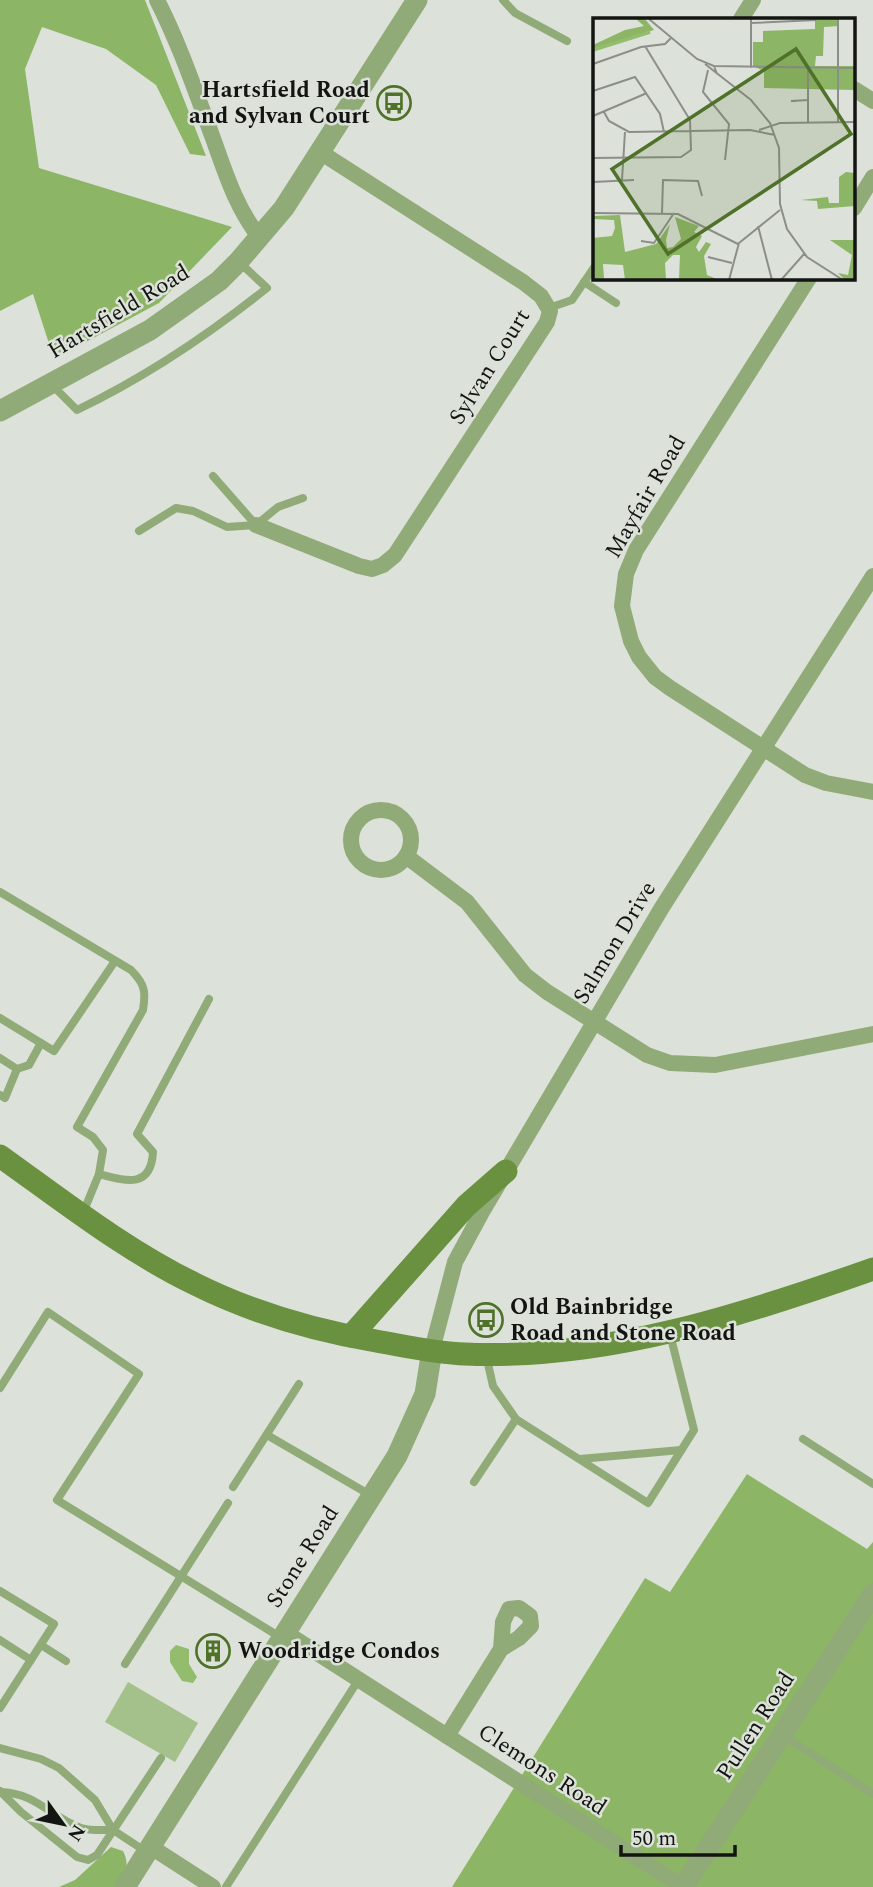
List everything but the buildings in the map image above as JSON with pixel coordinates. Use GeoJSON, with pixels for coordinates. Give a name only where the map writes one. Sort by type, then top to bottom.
{"type":"FeatureCollection","features":[{"type":"Feature","properties":{"kind":"main road"},"geometry":{"type":"LineString","coordinates":[[0,1156],[82,1216],[143,1256],[238,1304],[286,1321],[432,1350],[486,1354],[571,1349],[669,1331],[767,1304],[873,1269]]}},
{"type":"Feature","properties":{"kind":"main road"},"geometry":{"type":"LineString","coordinates":[[351,1336],[466,1206],[506,1171]]}},
{"type":"Feature","properties":{"kind":"street"},"geometry":{"type":"LineString","coordinates":[[156,0],[192,83],[230,186],[244,218],[260,238]]}},
{"type":"Feature","properties":{"kind":"street","name":"Hartsfield Road"},"geometry":{"type":"LineString","coordinates":[[0,411],[150,330],[219,281],[284,208],[417,0]]}},
{"type":"Feature","properties":{"kind":"street"},"geometry":{"type":"LineString","coordinates":[[743,18],[753,0]]}},
{"type":"Feature","properties":{"kind":"street"},"geometry":{"type":"LineString","coordinates":[[856,90],[873,101]]}},
{"type":"Feature","properties":{"kind":"street","name":"Sylvan Court"},"geometry":{"type":"LineString","coordinates":[[256,525],[359,566],[372,569],[383,565],[415,527],[547,322],[548,308],[541,296],[497,264],[320,152]]}},
{"type":"Feature","properties":{"kind":"street"},"geometry":{"type":"LineString","coordinates":[[856,205],[873,177]]}},
{"type":"Feature","properties":{"kind":"street","name":"Mayfair Road"},"geometry":{"type":"LineString","coordinates":[[807,280],[636,550],[623,590],[622,606],[631,641],[655,677],[805,775],[826,783],[873,792]]}},
{"type":"Feature","properties":{"kind":"street","name":"Salmon Drive"},"geometry":{"type":"LineString","coordinates":[[432,1350],[455,1262],[506,1171],[661,909],[873,576]]}},
{"type":"Feature","properties":{"kind":"street"},"geometry":{"type":"LineString","coordinates":[[406,856],[467,902],[525,975],[594,1023],[647,1055],[688,1065],[715,1065],[873,1034]]}},
{"type":"Feature","properties":{"kind":"street","name":"Stone Road"},"geometry":{"type":"LineString","coordinates":[[125,1887],[372,1496],[413,1426],[425,1394],[432,1350]]}},
{"type":"Feature","properties":{"kind":"street","name":"Pullen Road"},"geometry":{"type":"LineString","coordinates":[[683,1887],[873,1594]]}},
{"type":"Feature","properties":{"kind":"street","name":"Clemons Road"},"geometry":{"type":"LineString","coordinates":[[284,1636],[359,1679],[683,1887]]}},
{"type":"Feature","properties":{"kind":"street","name":"Clemons Road"},"geometry":{"type":"LineString","coordinates":[[447,1736],[501,1648]]}},
{"type":"Feature","properties":{"kind":"street"},"geometry":{"type":"LineString","coordinates":[[149,1850],[213,1887]]}},
{"type":"Feature","properties":{"kind":"lane"},"geometry":{"type":"LineString","coordinates":[[503,0],[523,19],[567,41]]}},
{"type":"Feature","properties":{"kind":"lane"},"geometry":{"type":"LineString","coordinates":[[51,384],[77,410],[128,386],[215,329],[267,288],[238,262]]}},
{"type":"Feature","properties":{"kind":"lane"},"geometry":{"type":"LineString","coordinates":[[548,308],[572,300],[593,268]]}},
{"type":"Feature","properties":{"kind":"lane"},"geometry":{"type":"LineString","coordinates":[[584,282],[616,303]]}},
{"type":"Feature","properties":{"kind":"lane"},"geometry":{"type":"LineString","coordinates":[[213,476],[256,525]]}},
{"type":"Feature","properties":{"kind":"lane"},"geometry":{"type":"LineString","coordinates":[[139,531],[176,509],[193,511],[227,527],[256,525],[278,507],[303,498]]}},
{"type":"Feature","properties":{"kind":"lane"},"geometry":{"type":"LineString","coordinates":[[0,892],[115,961],[141,980],[146,992],[143,1010],[77,1127],[93,1136],[103,1150],[99,1174],[82,1216]]}},
{"type":"Feature","properties":{"kind":"lane"},"geometry":{"type":"LineString","coordinates":[[0,1018],[54,1051],[115,961]]}},
{"type":"Feature","properties":{"kind":"lane"},"geometry":{"type":"LineString","coordinates":[[99,1174],[125,1181],[140,1179],[147,1173],[153,1152],[137,1134],[209,999]]}},
{"type":"Feature","properties":{"kind":"lane"},"geometry":{"type":"LineString","coordinates":[[0,1095],[5,1098],[17,1069],[29,1065],[41,1043]]}},
{"type":"Feature","properties":{"kind":"lane"},"geometry":{"type":"LineString","coordinates":[[0,1058],[17,1069]]}},
{"type":"Feature","properties":{"kind":"lane"},"geometry":{"type":"LineString","coordinates":[[0,1388],[48,1312],[139,1374],[57,1500],[181,1577],[284,1636]]}},
{"type":"Feature","properties":{"kind":"lane"},"geometry":{"type":"LineString","coordinates":[[486,1354],[493,1386],[516,1419],[648,1503],[694,1430],[669,1331]]}},
{"type":"Feature","properties":{"kind":"lane"},"geometry":{"type":"LineString","coordinates":[[233,1487],[299,1384]]}},
{"type":"Feature","properties":{"kind":"lane"},"geometry":{"type":"LineString","coordinates":[[474,1482],[516,1419]]}},
{"type":"Feature","properties":{"kind":"lane"},"geometry":{"type":"LineString","coordinates":[[267,1434],[372,1496]]}},
{"type":"Feature","properties":{"kind":"lane"},"geometry":{"type":"LineString","coordinates":[[803,1439],[873,1484]]}},
{"type":"Feature","properties":{"kind":"lane"},"geometry":{"type":"LineString","coordinates":[[579,1459],[681,1450]]}},
{"type":"Feature","properties":{"kind":"lane"},"geometry":{"type":"LineString","coordinates":[[125,1664],[228,1503]]}},
{"type":"Feature","properties":{"kind":"lane"},"geometry":{"type":"LineString","coordinates":[[0,1591],[54,1624],[0,1708]]}},
{"type":"Feature","properties":{"kind":"lane"},"geometry":{"type":"LineString","coordinates":[[0,1640],[31,1660]]}},
{"type":"Feature","properties":{"kind":"lane"},"geometry":{"type":"LineString","coordinates":[[41,1645],[66,1661]]}},
{"type":"Feature","properties":{"kind":"lane"},"geometry":{"type":"LineString","coordinates":[[226,1887],[359,1679]]}},
{"type":"Feature","properties":{"kind":"lane"},"geometry":{"type":"LineString","coordinates":[[782,1734],[873,1794]]}},
{"type":"Feature","properties":{"kind":"lane"},"geometry":{"type":"LineString","coordinates":[[0,1748],[41,1759],[59,1768],[94,1800],[114,1830]]}},
{"type":"Feature","properties":{"kind":"lane"},"geometry":{"type":"LineString","coordinates":[[1,1791],[21,1812],[77,1857],[88,1860],[97,1856],[161,1758]]}},
{"type":"Feature","properties":{"kind":"lane"},"geometry":{"type":"LineString","coordinates":[[1,1791],[27,1796],[81,1828],[114,1830],[149,1850]]}},
{"type":"Feature","properties":{"kind":"shaded area"},"geometry":{"type":"Polygon","coordinates":[[[0,0],[145,0],[206,156],[190,154],[156,85],[106,49],[42,27],[25,69],[39,168],[232,227],[159,303],[54,359],[33,294],[0,311],[0,0]]]}},
{"type":"Feature","properties":{"kind":"shaded area"},"geometry":{"type":"Polygon","coordinates":[[[747,1474],[867,1549],[873,1542],[873,1887],[452,1887],[645,1578],[670,1592],[747,1474]]]}},
{"type":"Feature","properties":{"kind":"shaded area"},"geometry":{"type":"Polygon","coordinates":[[[176,1645],[189,1649],[189,1664],[197,1677],[193,1683],[182,1681],[170,1662],[170,1651],[176,1645]]]}},
{"type":"Feature","properties":{"kind":"shaded area"},"geometry":{"type":"Polygon","coordinates":[[[128,1682],[198,1723],[175,1762],[105,1722],[128,1682]]]}},
{"type":"Feature","properties":{"kind":"shaded area"},"geometry":{"type":"Polygon","coordinates":[[[111,1847],[123,1851],[126,1861],[125,1870],[115,1887],[59,1887],[75,1880],[111,1847]]]}},
{"type":"Feature","properties":{"kind":"place","name":"Hartsfield Road and Sylvan Court"},"geometry":{"type":"Point","coordinates":[394,103]}},
{"type":"Feature","properties":{"kind":"place","name":"Old Bainbridge Road and Stone Road"},"geometry":{"type":"Point","coordinates":[486,1320]}},
{"type":"Feature","properties":{"kind":"place","name":"Woodridge Condos"},"geometry":{"type":"Point","coordinates":[213,1651]}}]}
